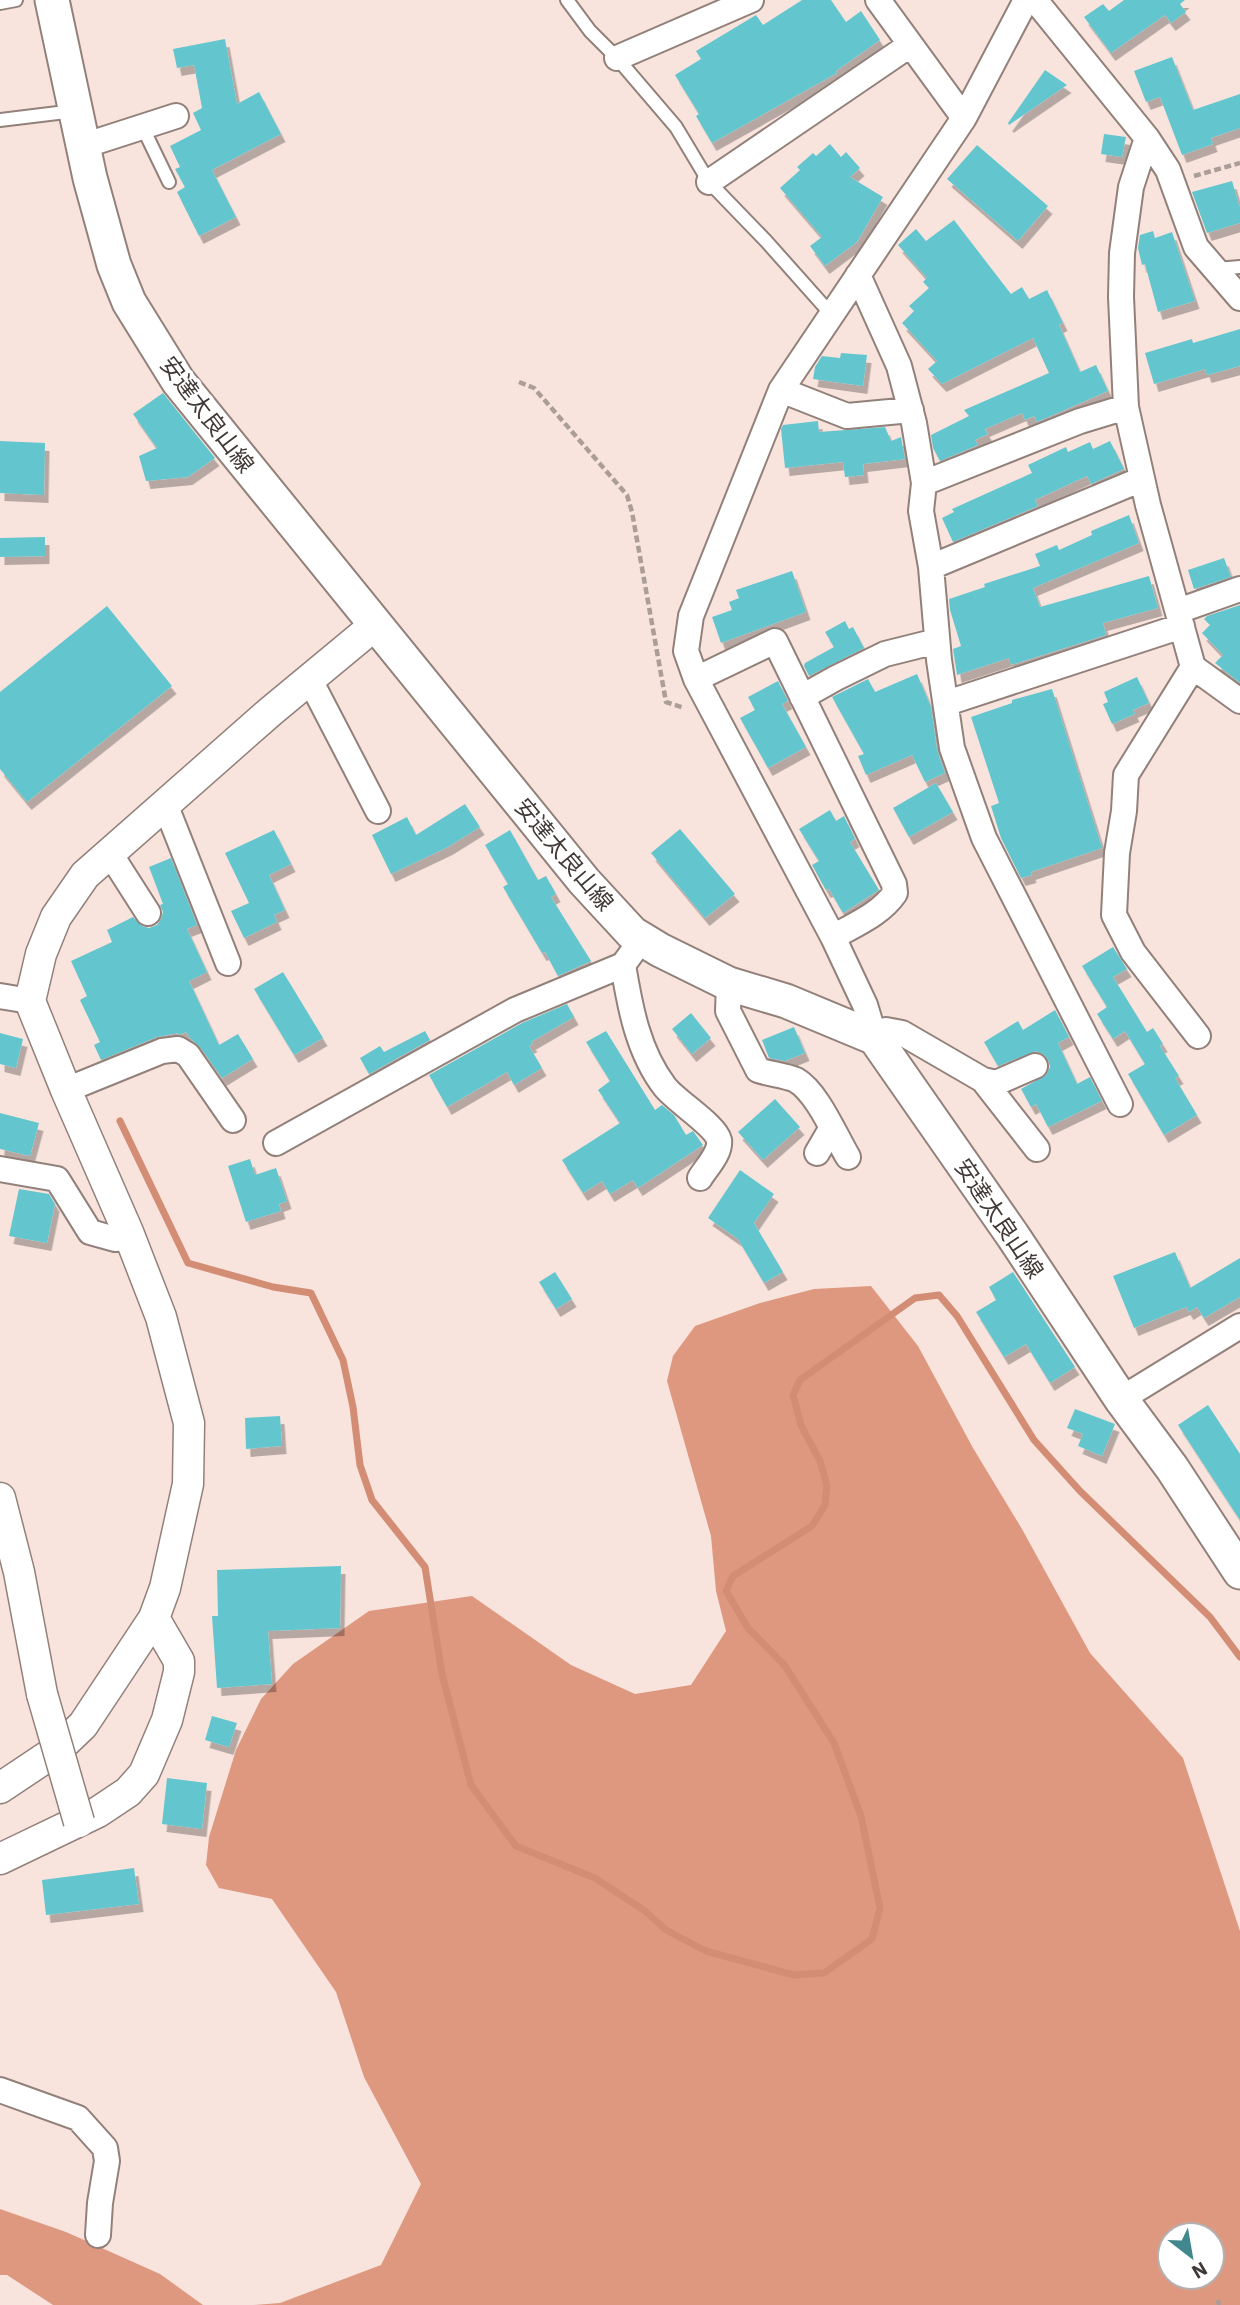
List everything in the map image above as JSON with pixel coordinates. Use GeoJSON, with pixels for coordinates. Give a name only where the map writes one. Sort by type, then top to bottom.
{"type":"FeatureCollection","features":[{"type":"Feature","properties":{"kind":"main road","name":"安達太良山線"},"geometry":{"type":"LineString","coordinates":[[52,0],[74,111],[102,225],[129,302],[178,382],[584,881],[632,933],[632,952],[786,1001],[875,1038],[1013,1236],[1121,1399],[1172,1468],[1240,1572]]}},
{"type":"Feature","properties":{"kind":"street"},"geometry":{"type":"LineString","coordinates":[[617,58],[751,0]]}},
{"type":"Feature","properties":{"kind":"street"},"geometry":{"type":"LineString","coordinates":[[878,0],[964,118]]}},
{"type":"Feature","properties":{"kind":"street"},"geometry":{"type":"LineString","coordinates":[[1026,0],[964,118],[781,390],[691,616],[687,651],[696,679],[833,937],[865,1004],[875,1038],[886,1030],[901,1034],[983,1080],[996,1083],[1035,1066]]}},
{"type":"Feature","properties":{"kind":"street"},"geometry":{"type":"LineString","coordinates":[[1035,0],[1147,138],[1168,170],[1196,247],[1240,298]]}},
{"type":"Feature","properties":{"kind":"street"},"geometry":{"type":"LineString","coordinates":[[709,182],[910,45]]}},
{"type":"Feature","properties":{"kind":"street"},"geometry":{"type":"LineString","coordinates":[[83,146],[176,116]]}},
{"type":"Feature","properties":{"kind":"street"},"geometry":{"type":"LineString","coordinates":[[1147,138],[1131,187],[1122,253],[1121,297],[1126,407],[1142,480],[1193,667],[1240,701]]}},
{"type":"Feature","properties":{"kind":"street"},"geometry":{"type":"LineString","coordinates":[[858,275],[899,366],[911,410],[924,483],[921,511],[931,567],[937,641],[952,748],[984,838],[1120,1104]]}},
{"type":"Feature","properties":{"kind":"street"},"geometry":{"type":"LineString","coordinates":[[781,390],[846,416],[911,410]]}},
{"type":"Feature","properties":{"kind":"street"},"geometry":{"type":"LineString","coordinates":[[924,483],[1080,421],[1126,407]]}},
{"type":"Feature","properties":{"kind":"street"},"geometry":{"type":"LineString","coordinates":[[931,567],[1142,480]]}},
{"type":"Feature","properties":{"kind":"street"},"geometry":{"type":"LineString","coordinates":[[947,703],[1180,619],[1240,589]]}},
{"type":"Feature","properties":{"kind":"street"},"geometry":{"type":"LineString","coordinates":[[0,1788],[57,1750],[83,1726],[153,1618],[164,1588],[188,1484],[189,1423],[161,1317],[131,1238],[30,1001],[41,954],[56,917],[85,875],[375,625]]}},
{"type":"Feature","properties":{"kind":"street"},"geometry":{"type":"LineString","coordinates":[[696,679],[775,640],[894,884],[895,894],[877,912],[833,937]]}},
{"type":"Feature","properties":{"kind":"street"},"geometry":{"type":"LineString","coordinates":[[802,698],[885,654],[937,641]]}},
{"type":"Feature","properties":{"kind":"street"},"geometry":{"type":"LineString","coordinates":[[1193,667],[1126,775],[1124,811],[1117,853],[1114,915],[1133,952],[1198,1036]]}},
{"type":"Feature","properties":{"kind":"street"},"geometry":{"type":"LineString","coordinates":[[310,680],[378,811]]}},
{"type":"Feature","properties":{"kind":"street"},"geometry":{"type":"LineString","coordinates":[[165,804],[228,963]]}},
{"type":"Feature","properties":{"kind":"street"},"geometry":{"type":"LineString","coordinates":[[109,852],[148,913]]}},
{"type":"Feature","properties":{"kind":"street"},"geometry":{"type":"LineString","coordinates":[[276,1143],[515,1010],[632,952],[630,1006],[645,1055],[666,1087],[712,1128],[719,1139],[719,1149],[700,1178]]}},
{"type":"Feature","properties":{"kind":"street"},"geometry":{"type":"LineString","coordinates":[[729,985],[728,1011],[758,1070],[795,1080],[815,1097],[848,1157]]}},
{"type":"Feature","properties":{"kind":"street"},"geometry":{"type":"LineString","coordinates":[[0,996],[30,1001]]}},
{"type":"Feature","properties":{"kind":"street"},"geometry":{"type":"LineString","coordinates":[[66,1090],[162,1051],[178,1049],[188,1055],[233,1120]]}},
{"type":"Feature","properties":{"kind":"street"},"geometry":{"type":"LineString","coordinates":[[983,1080],[1037,1149]]}},
{"type":"Feature","properties":{"kind":"street"},"geometry":{"type":"LineString","coordinates":[[817,1153],[831,1129]]}},
{"type":"Feature","properties":{"kind":"street"},"geometry":{"type":"LineString","coordinates":[[0,1169],[57,1179],[90,1232],[115,1239],[131,1238]]}},
{"type":"Feature","properties":{"kind":"street"},"geometry":{"type":"LineString","coordinates":[[1121,1399],[1240,1326]]}},
{"type":"Feature","properties":{"kind":"street"},"geometry":{"type":"LineString","coordinates":[[0,1498],[19,1572],[42,1694],[79,1822]]}},
{"type":"Feature","properties":{"kind":"street"},"geometry":{"type":"LineString","coordinates":[[0,1859],[79,1822],[128,1792],[144,1774],[167,1720],[179,1672],[179,1661],[153,1618]]}},
{"type":"Feature","properties":{"kind":"street"},"geometry":{"type":"LineString","coordinates":[[0,2090],[78,2118],[105,2148],[107,2161],[98,2235]]}},
{"type":"Feature","properties":{"kind":"lane"},"geometry":{"type":"LineString","coordinates":[[0,3],[16,0]]}},
{"type":"Feature","properties":{"kind":"lane"},"geometry":{"type":"LineString","coordinates":[[567,0],[590,31],[676,127],[709,182],[831,314]]}},
{"type":"Feature","properties":{"kind":"lane"},"geometry":{"type":"LineString","coordinates":[[0,120],[74,111]]}},
{"type":"Feature","properties":{"kind":"lane"},"geometry":{"type":"LineString","coordinates":[[142,126],[169,182]]}},
{"type":"Feature","properties":{"kind":"lane"},"geometry":{"type":"LineString","coordinates":[[1215,270],[1240,267]]}},
{"type":"Feature","properties":{"kind":"path"},"geometry":{"type":"LineString","coordinates":[[1172,182],[1240,163]]}},
{"type":"Feature","properties":{"kind":"path"},"geometry":{"type":"LineString","coordinates":[[519,382],[534,388],[627,495],[666,702],[716,718]]}},
{"type":"Feature","properties":{"kind":"shaded area"},"geometry":{"type":"Polygon","coordinates":[[[871,1286],[918,1346],[1090,1653],[1183,1758],[1240,1931],[1240,2305],[254,2305],[280,2303],[381,2265],[421,2184],[364,2077],[336,1992],[272,1899],[219,1888],[206,1865],[209,1837],[236,1750],[261,1699],[293,1664],[369,1611],[472,1596],[571,1665],[635,1694],[691,1685],[726,1631],[716,1591],[711,1536],[667,1381],[673,1356],[695,1326],[760,1303],[814,1289],[871,1286]]]}},
{"type":"Feature","properties":{"kind":"shaded area"},"geometry":{"type":"Polygon","coordinates":[[[0,2209],[66,2232],[160,2274],[203,2305],[53,2305],[7,2275],[0,2275],[0,2209]]]}},
{"type":"Feature","properties":{"kind":"building"},"geometry":{"type":"Polygon","coordinates":[[[802,0],[831,0],[846,22],[861,11],[880,40],[836,71],[837,73],[712,143],[696,116],[699,114],[675,75],[701,59],[696,51],[756,15],[763,25],[802,0]]]}},
{"type":"Feature","properties":{"kind":"building"},"geometry":{"type":"Polygon","coordinates":[[[1124,0],[1185,0],[1180,4],[1186,12],[1171,23],[1165,15],[1111,53],[1084,17],[1103,4],[1109,11],[1124,0]]]}},
{"type":"Feature","properties":{"kind":"building"},"geometry":{"type":"Polygon","coordinates":[[[225,39],[237,104],[259,92],[281,134],[212,170],[236,217],[199,236],[177,192],[185,187],[175,169],[180,167],[170,146],[201,130],[193,113],[202,108],[194,65],[177,68],[173,49],[225,39]]]}},
{"type":"Feature","properties":{"kind":"building"},"geometry":{"type":"Polygon","coordinates":[[[1172,57],[1193,110],[1240,94],[1240,128],[1211,138],[1213,144],[1182,155],[1160,97],[1146,102],[1134,71],[1172,57]]]}},
{"type":"Feature","properties":{"kind":"building"},"geometry":{"type":"Polygon","coordinates":[[[1045,70],[1067,85],[1009,125],[1008,123],[1045,70]]]}},
{"type":"Feature","properties":{"kind":"building"},"geometry":{"type":"Polygon","coordinates":[[[1104,134],[1126,137],[1122,157],[1101,154],[1104,134]]]}},
{"type":"Feature","properties":{"kind":"building"},"geometry":{"type":"Polygon","coordinates":[[[830,144],[841,157],[846,152],[860,168],[850,177],[883,197],[857,242],[825,266],[810,246],[822,237],[780,188],[800,170],[797,167],[813,153],[816,156],[830,144]]]}},
{"type":"Feature","properties":{"kind":"building"},"geometry":{"type":"Polygon","coordinates":[[[977,145],[1048,206],[1018,241],[947,179],[977,145]]]}},
{"type":"Feature","properties":{"kind":"building"},"geometry":{"type":"Polygon","coordinates":[[[1232,181],[1240,208],[1240,223],[1207,233],[1192,192],[1232,181]]]}},
{"type":"Feature","properties":{"kind":"building"},"geometry":{"type":"Polygon","coordinates":[[[954,220],[1011,294],[1022,287],[1029,299],[1047,290],[1063,323],[1059,325],[1080,372],[1096,365],[1108,391],[1037,422],[1034,416],[1025,420],[1022,413],[985,429],[988,434],[975,440],[978,445],[940,461],[933,448],[931,435],[969,416],[964,410],[1049,373],[1033,338],[942,384],[928,369],[937,361],[902,323],[914,311],[909,306],[929,288],[923,282],[927,278],[898,245],[916,229],[926,241],[954,220]]]}},
{"type":"Feature","properties":{"kind":"building"},"geometry":{"type":"Polygon","coordinates":[[[1153,231],[1155,238],[1172,232],[1195,301],[1158,312],[1138,248],[1140,235],[1153,231]]]}},
{"type":"Feature","properties":{"kind":"building"},"geometry":{"type":"Polygon","coordinates":[[[1240,329],[1240,366],[1207,375],[1205,369],[1154,384],[1145,353],[1240,329]]]}},
{"type":"Feature","properties":{"kind":"building"},"geometry":{"type":"Polygon","coordinates":[[[841,353],[867,355],[863,386],[813,379],[815,367],[822,356],[840,358],[841,353]]]}},
{"type":"Feature","properties":{"kind":"building"},"geometry":{"type":"Polygon","coordinates":[[[163,393],[215,458],[188,477],[146,481],[139,456],[157,448],[133,414],[163,393]]]}},
{"type":"Feature","properties":{"kind":"building"},"geometry":{"type":"Polygon","coordinates":[[[818,421],[819,432],[885,427],[891,441],[901,437],[905,459],[863,464],[864,475],[845,477],[843,462],[785,468],[781,429],[783,425],[818,421]]]}},
{"type":"Feature","properties":{"kind":"building"},"geometry":{"type":"Polygon","coordinates":[[[0,441],[45,443],[44,495],[0,493],[0,441]]]}},
{"type":"Feature","properties":{"kind":"building"},"geometry":{"type":"Polygon","coordinates":[[[1110,441],[1124,469],[1091,484],[1087,476],[1035,500],[1038,506],[953,542],[942,518],[954,512],[952,509],[1032,473],[1028,465],[1066,447],[1068,452],[1090,442],[1093,449],[1110,441]]]}},
{"type":"Feature","properties":{"kind":"building"},"geometry":{"type":"Polygon","coordinates":[[[1129,515],[1139,543],[1033,588],[1040,607],[1149,576],[1158,608],[1103,623],[1106,635],[1011,665],[1009,658],[957,675],[953,649],[961,646],[949,599],[985,587],[984,584],[1040,566],[1035,554],[1057,545],[1059,550],[1092,535],[1091,531],[1129,515]]]}},
{"type":"Feature","properties":{"kind":"building"},"geometry":{"type":"Polygon","coordinates":[[[45,537],[45,556],[0,557],[0,538],[45,537]]]}},
{"type":"Feature","properties":{"kind":"building"},"geometry":{"type":"Polygon","coordinates":[[[1224,558],[1231,577],[1194,589],[1188,570],[1224,558]]]}},
{"type":"Feature","properties":{"kind":"building"},"geometry":{"type":"Polygon","coordinates":[[[792,571],[806,612],[721,643],[712,617],[732,610],[729,602],[739,598],[736,590],[792,571]]]}},
{"type":"Feature","properties":{"kind":"building"},"geometry":{"type":"Polygon","coordinates":[[[1240,605],[1240,683],[1215,663],[1223,655],[1202,633],[1210,625],[1204,619],[1207,616],[1240,605]]]}},
{"type":"Feature","properties":{"kind":"building"},"geometry":{"type":"Polygon","coordinates":[[[107,606],[172,686],[27,802],[0,769],[0,692],[107,606]]]}},
{"type":"Feature","properties":{"kind":"building"},"geometry":{"type":"Polygon","coordinates":[[[845,621],[849,629],[853,627],[864,648],[809,676],[805,663],[834,647],[825,632],[845,621]]]}},
{"type":"Feature","properties":{"kind":"building"},"geometry":{"type":"Polygon","coordinates":[[[917,674],[931,707],[937,750],[945,773],[925,782],[912,755],[866,775],[858,756],[864,754],[832,697],[868,679],[875,692],[917,674]]]}},
{"type":"Feature","properties":{"kind":"building"},"geometry":{"type":"Polygon","coordinates":[[[1137,677],[1149,703],[1133,710],[1135,714],[1112,724],[1103,704],[1108,702],[1104,692],[1137,677]]]}},
{"type":"Feature","properties":{"kind":"building"},"geometry":{"type":"Polygon","coordinates":[[[778,681],[788,701],[782,704],[806,747],[768,768],[740,718],[755,710],[748,697],[778,681]]]}},
{"type":"Feature","properties":{"kind":"building"},"geometry":{"type":"Polygon","coordinates":[[[1052,689],[1102,848],[1031,872],[1032,875],[1021,878],[1001,838],[991,806],[999,803],[971,717],[1012,703],[1012,700],[1052,689]]]}},
{"type":"Feature","properties":{"kind":"building"},"geometry":{"type":"Polygon","coordinates":[[[936,783],[953,812],[909,837],[893,808],[936,783]]]}},
{"type":"Feature","properties":{"kind":"building"},"geometry":{"type":"Polygon","coordinates":[[[465,804],[480,827],[448,847],[391,874],[372,835],[407,817],[416,835],[465,804]]]}},
{"type":"Feature","properties":{"kind":"building"},"geometry":{"type":"Polygon","coordinates":[[[830,810],[836,821],[844,816],[855,839],[850,842],[879,890],[843,913],[812,865],[819,861],[799,829],[830,810]]]}},
{"type":"Feature","properties":{"kind":"building"},"geometry":{"type":"Polygon","coordinates":[[[680,829],[735,894],[705,918],[651,853],[680,829]]]}},
{"type":"Feature","properties":{"kind":"building"},"geometry":{"type":"Polygon","coordinates":[[[274,830],[291,864],[269,875],[285,910],[274,915],[277,922],[244,938],[231,911],[249,903],[225,853],[274,830]]]}},
{"type":"Feature","properties":{"kind":"building"},"geometry":{"type":"Polygon","coordinates":[[[510,830],[538,880],[546,876],[556,894],[551,897],[591,961],[558,976],[545,952],[542,953],[503,887],[508,884],[485,845],[510,830]]]}},
{"type":"Feature","properties":{"kind":"building"},"geometry":{"type":"Polygon","coordinates":[[[171,858],[197,925],[187,929],[207,972],[189,981],[219,1045],[238,1034],[253,1059],[222,1078],[186,1032],[157,1037],[101,1060],[94,1045],[100,1042],[80,1000],[87,996],[71,961],[112,942],[107,930],[133,917],[142,926],[149,928],[157,925],[163,912],[160,905],[163,904],[149,867],[171,858]]]}},
{"type":"Feature","properties":{"kind":"building"},"geometry":{"type":"Polygon","coordinates":[[[1113,947],[1127,969],[1113,977],[1147,1032],[1153,1028],[1163,1044],[1160,1046],[1179,1076],[1175,1078],[1197,1115],[1164,1135],[1128,1074],[1145,1064],[1125,1031],[1113,1039],[1097,1014],[1107,1007],[1082,966],[1113,947]]]}},
{"type":"Feature","properties":{"kind":"building"},"geometry":{"type":"Polygon","coordinates":[[[283,972],[323,1038],[294,1055],[254,989],[283,972]]]}},
{"type":"Feature","properties":{"kind":"building"},"geometry":{"type":"Polygon","coordinates":[[[567,1004],[574,1017],[531,1042],[533,1044],[529,1046],[542,1068],[514,1085],[507,1072],[447,1107],[429,1075],[522,1023],[567,1004]]]}},
{"type":"Feature","properties":{"kind":"building"},"geometry":{"type":"Polygon","coordinates":[[[1055,1010],[1069,1037],[1058,1043],[1077,1084],[1090,1077],[1102,1101],[1048,1127],[1036,1104],[1031,1107],[1021,1089],[1046,1075],[1050,1067],[1048,1059],[1036,1051],[998,1066],[984,1042],[1018,1021],[1023,1030],[1055,1010]]]}},
{"type":"Feature","properties":{"kind":"building"},"geometry":{"type":"Polygon","coordinates":[[[691,1013],[711,1038],[692,1054],[672,1029],[691,1013]]]}},
{"type":"Feature","properties":{"kind":"building"},"geometry":{"type":"Polygon","coordinates":[[[794,1027],[805,1053],[785,1061],[769,1058],[762,1040],[794,1027]]]}},
{"type":"Feature","properties":{"kind":"building"},"geometry":{"type":"Polygon","coordinates":[[[425,1031],[430,1040],[369,1074],[360,1058],[380,1046],[384,1052],[425,1031]]]}},
{"type":"Feature","properties":{"kind":"building"},"geometry":{"type":"Polygon","coordinates":[[[606,1031],[655,1110],[662,1105],[674,1115],[686,1135],[693,1131],[703,1145],[638,1188],[633,1180],[610,1194],[602,1181],[583,1193],[562,1160],[620,1123],[598,1090],[610,1081],[586,1042],[606,1031]]]}},
{"type":"Feature","properties":{"kind":"building"},"geometry":{"type":"Polygon","coordinates":[[[0,1033],[23,1039],[16,1068],[0,1064],[0,1033]]]}},
{"type":"Feature","properties":{"kind":"building"},"geometry":{"type":"Polygon","coordinates":[[[775,1099],[800,1127],[763,1160],[738,1132],[775,1099]]]}},
{"type":"Feature","properties":{"kind":"building"},"geometry":{"type":"Polygon","coordinates":[[[0,1113],[39,1123],[30,1156],[0,1149],[0,1113]]]}},
{"type":"Feature","properties":{"kind":"building"},"geometry":{"type":"Polygon","coordinates":[[[250,1159],[255,1175],[276,1168],[287,1201],[279,1204],[281,1211],[246,1222],[228,1166],[250,1159]]]}},
{"type":"Feature","properties":{"kind":"building"},"geometry":{"type":"Polygon","coordinates":[[[740,1170],[774,1194],[754,1223],[783,1272],[764,1283],[738,1239],[708,1218],[740,1170]]]}},
{"type":"Feature","properties":{"kind":"building"},"geometry":{"type":"Polygon","coordinates":[[[19,1189],[49,1194],[55,1204],[47,1243],[9,1236],[19,1189]]]}},
{"type":"Feature","properties":{"kind":"building"},"geometry":{"type":"Polygon","coordinates":[[[1175,1252],[1190,1288],[1240,1258],[1240,1297],[1204,1318],[1197,1307],[1189,1312],[1186,1307],[1134,1328],[1113,1276],[1175,1252]]]}},
{"type":"Feature","properties":{"kind":"building"},"geometry":{"type":"Polygon","coordinates":[[[555,1272],[572,1299],[556,1309],[539,1282],[555,1272]]]}},
{"type":"Feature","properties":{"kind":"building"},"geometry":{"type":"Polygon","coordinates":[[[1013,1272],[1075,1367],[1050,1383],[1026,1344],[1004,1357],[976,1312],[996,1300],[989,1287],[1013,1272]]]}},
{"type":"Feature","properties":{"kind":"building"},"geometry":{"type":"Polygon","coordinates":[[[1208,1405],[1240,1454],[1240,1520],[1178,1425],[1208,1405]]]}},
{"type":"Feature","properties":{"kind":"building"},"geometry":{"type":"Polygon","coordinates":[[[1075,1409],[1115,1424],[1102,1456],[1078,1446],[1083,1434],[1067,1428],[1075,1409]]]}},
{"type":"Feature","properties":{"kind":"building"},"geometry":{"type":"Polygon","coordinates":[[[280,1416],[282,1446],[246,1449],[245,1418],[280,1416]]]}},
{"type":"Feature","properties":{"kind":"building"},"geometry":{"type":"Polygon","coordinates":[[[341,1566],[340,1628],[268,1631],[272,1684],[217,1688],[212,1616],[218,1616],[217,1570],[341,1566]]]}},
{"type":"Feature","properties":{"kind":"building"},"geometry":{"type":"Polygon","coordinates":[[[212,1716],[237,1723],[229,1747],[205,1740],[212,1716]]]}},
{"type":"Feature","properties":{"kind":"building"},"geometry":{"type":"Polygon","coordinates":[[[167,1778],[207,1783],[202,1829],[162,1824],[167,1778]]]}},
{"type":"Feature","properties":{"kind":"building"},"geometry":{"type":"Polygon","coordinates":[[[134,1868],[139,1904],[46,1915],[42,1880],[134,1868]]]}},
{"type":"Feature","properties":{"kind":"waterway"},"geometry":{"type":"LineString","coordinates":[[120,1121],[188,1263],[273,1287],[311,1293],[343,1360],[353,1407],[360,1465],[372,1500],[425,1567],[442,1674],[471,1785],[516,1846],[595,1878],[645,1911],[666,1930],[706,1951],[794,1975],[824,1973],[872,1939],[880,1908],[861,1816],[834,1743],[785,1666],[748,1628],[726,1591],[733,1576],[812,1526],[825,1505],[827,1486],[820,1461],[801,1425],[793,1395],[800,1380],[915,1298],[939,1295],[957,1316],[1034,1440],[1080,1491],[1210,1617],[1240,1657]]}}]}
